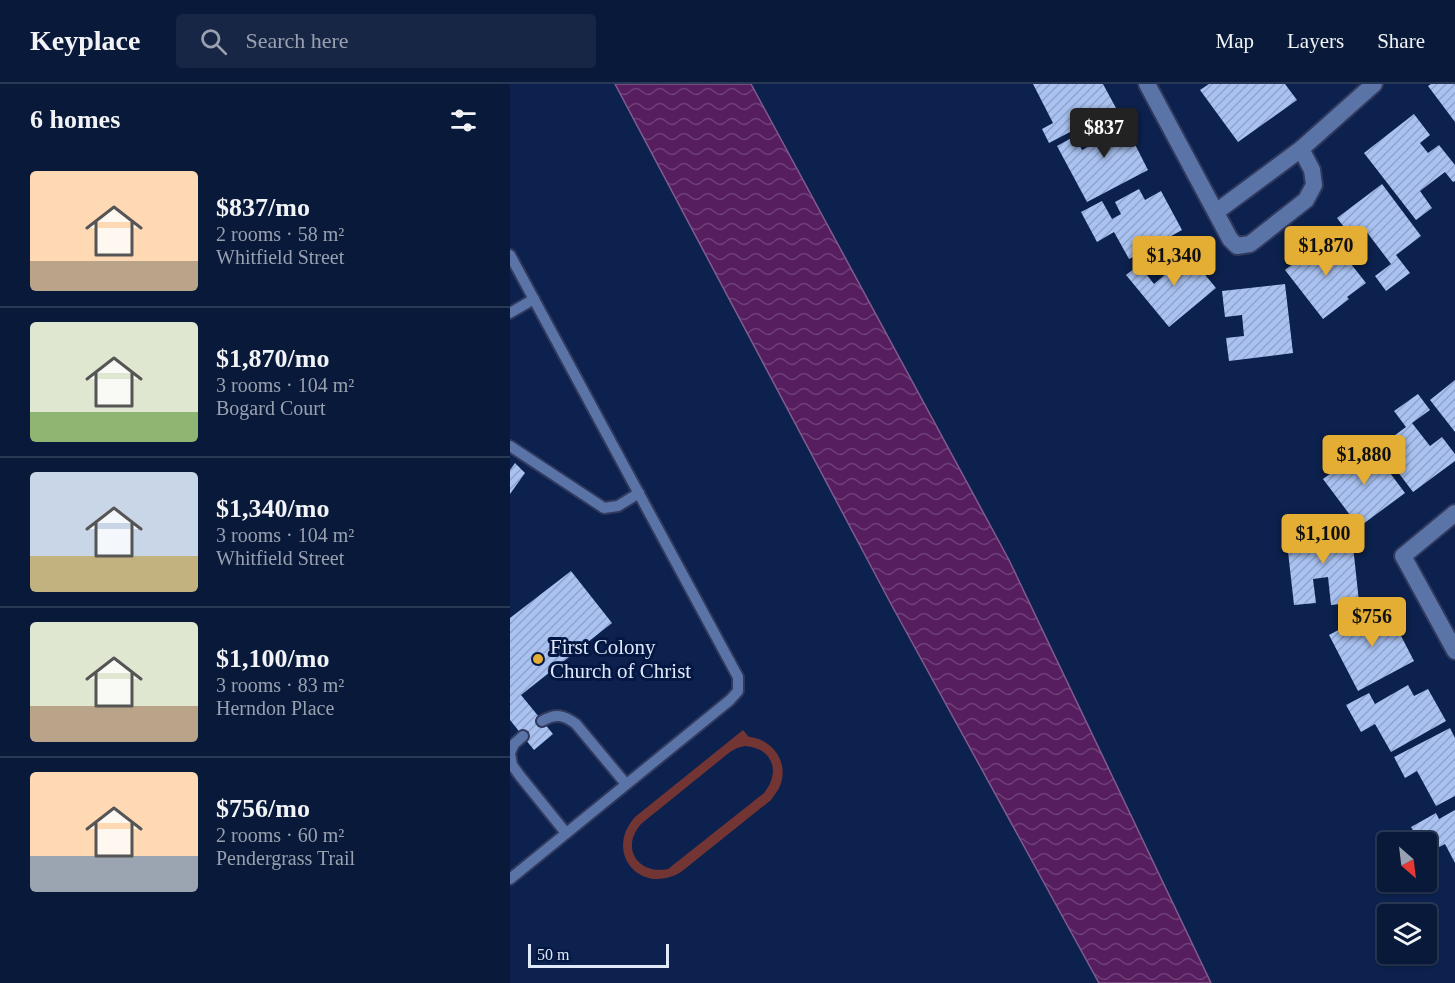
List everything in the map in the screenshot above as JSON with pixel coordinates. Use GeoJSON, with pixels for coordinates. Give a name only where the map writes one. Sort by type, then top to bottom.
{"type":"FeatureCollection","features":[{"type":"Feature","properties":{"kind":"street"},"geometry":{"type":"LineString","coordinates":[[1147,84],[1230,239],[1237,246],[1250,244],[1306,200],[1314,185],[1312,170],[1301,149]]}},
{"type":"Feature","properties":{"kind":"street"},"geometry":{"type":"LineString","coordinates":[[1216,212],[1301,149],[1374,84]]}},
{"type":"Feature","properties":{"kind":"street"},"geometry":{"type":"LineString","coordinates":[[1455,513],[1403,556],[1455,651]]}},
{"type":"Feature","properties":{"kind":"lane"},"geometry":{"type":"LineString","coordinates":[[510,255],[738,677],[738,691],[730,700],[510,879]]}},
{"type":"Feature","properties":{"kind":"lane"},"geometry":{"type":"LineString","coordinates":[[510,313],[534,299]]}},
{"type":"Feature","properties":{"kind":"lane"},"geometry":{"type":"LineString","coordinates":[[510,446],[604,508],[618,506],[639,493]]}},
{"type":"Feature","properties":{"kind":"lane"},"geometry":{"type":"LineString","coordinates":[[542,721],[559,715],[576,724],[626,784]]}},
{"type":"Feature","properties":{"kind":"lane"},"geometry":{"type":"LineString","coordinates":[[523,736],[514,744],[510,753],[512,765],[566,833]]}},
{"type":"Feature","properties":{"kind":"shaded area"},"geometry":{"type":"Polygon","coordinates":[[[743,730],[749,737],[765,742],[780,759],[783,775],[778,790],[771,800],[681,872],[666,878],[652,879],[640,875],[625,857],[623,844],[626,831],[635,817],[743,730]],[[745,746],[730,752],[641,824],[632,842],[635,858],[648,868],[668,869],[764,793],[772,777],[773,769],[768,756],[755,748],[745,746]]]}},
{"type":"Feature","properties":{"kind":"water"},"geometry":{"type":"Polygon","coordinates":[[[615,84],[751,84],[1009,560],[1211,983],[1099,983],[891,604],[615,84]]]}},
{"type":"Feature","properties":{"kind":"building"},"geometry":{"type":"Polygon","coordinates":[[[1033,84],[1103,84],[1116,108],[1049,143],[1042,129],[1053,123],[1033,84]]]}},
{"type":"Feature","properties":{"kind":"building"},"geometry":{"type":"Polygon","coordinates":[[[1209,84],[1285,84],[1297,100],[1238,142],[1200,90],[1209,84]]]}},
{"type":"Feature","properties":{"kind":"building"},"geometry":{"type":"Polygon","coordinates":[[[1455,84],[1455,122],[1428,86],[1455,84]]]}},
{"type":"Feature","properties":{"kind":"building"},"geometry":{"type":"Polygon","coordinates":[[[1119,113],[1148,170],[1087,202],[1057,146],[1075,136],[1082,150],[1101,140],[1094,126],[1119,113]]]}},
{"type":"Feature","properties":{"kind":"building"},"geometry":{"type":"Polygon","coordinates":[[[1414,114],[1430,135],[1420,143],[1428,153],[1439,145],[1455,165],[1455,181],[1453,182],[1445,172],[1420,191],[1432,208],[1416,220],[1364,153],[1414,114]]]}},
{"type":"Feature","properties":{"kind":"building"},"geometry":{"type":"Polygon","coordinates":[[[1382,184],[1421,236],[1396,255],[1410,273],[1386,291],[1375,276],[1391,264],[1366,231],[1354,240],[1337,218],[1382,184]]]}},
{"type":"Feature","properties":{"kind":"building"},"geometry":{"type":"Polygon","coordinates":[[[1139,189],[1145,200],[1161,191],[1182,230],[1129,259],[1114,232],[1097,242],[1081,212],[1102,201],[1112,219],[1121,214],[1115,202],[1139,189]]]}},
{"type":"Feature","properties":{"kind":"building"},"geometry":{"type":"Polygon","coordinates":[[[1329,236],[1366,283],[1323,319],[1285,270],[1329,236]]]}},
{"type":"Feature","properties":{"kind":"building"},"geometry":{"type":"Polygon","coordinates":[[[1182,247],[1216,288],[1169,327],[1126,275],[1139,265],[1154,284],[1167,273],[1160,265],[1182,247]]]}},
{"type":"Feature","properties":{"kind":"building"},"geometry":{"type":"Polygon","coordinates":[[[1285,284],[1293,353],[1229,361],[1226,338],[1244,336],[1242,315],[1225,317],[1222,291],[1285,284]]]}},
{"type":"Feature","properties":{"kind":"building"},"geometry":{"type":"Polygon","coordinates":[[[1455,380],[1455,432],[1430,400],[1455,380]]]}},
{"type":"Feature","properties":{"kind":"building"},"geometry":{"type":"Polygon","coordinates":[[[1418,394],[1430,410],[1412,423],[1430,446],[1442,437],[1455,454],[1455,461],[1413,492],[1379,447],[1406,427],[1394,411],[1418,394]]]}},
{"type":"Feature","properties":{"kind":"building"},"geometry":{"type":"Polygon","coordinates":[[[1369,445],[1405,493],[1359,527],[1323,479],[1369,445]]]}},
{"type":"Feature","properties":{"kind":"building"},"geometry":{"type":"Polygon","coordinates":[[[515,463],[525,473],[510,494],[510,470],[515,463]]]}},
{"type":"Feature","properties":{"kind":"building"},"geometry":{"type":"Polygon","coordinates":[[[1351,527],[1359,602],[1331,605],[1328,577],[1313,579],[1316,603],[1294,605],[1286,534],[1351,527]]]}},
{"type":"Feature","properties":{"kind":"building","name":"First Colony Church of Christ"},"geometry":{"type":"Polygon","coordinates":[[[571,571],[612,623],[521,695],[553,734],[534,750],[510,720],[510,618],[571,571]]]}},
{"type":"Feature","properties":{"kind":"building"},"geometry":{"type":"Polygon","coordinates":[[[1385,605],[1414,661],[1358,691],[1329,635],[1385,605]]]}},
{"type":"Feature","properties":{"kind":"building"},"geometry":{"type":"Polygon","coordinates":[[[1408,685],[1414,696],[1428,689],[1446,721],[1391,752],[1375,724],[1361,732],[1346,705],[1369,693],[1375,704],[1408,685]]]}},
{"type":"Feature","properties":{"kind":"building"},"geometry":{"type":"Polygon","coordinates":[[[1450,728],[1455,738],[1455,796],[1436,806],[1417,771],[1405,778],[1394,757],[1450,728]]]}},
{"type":"Feature","properties":{"kind":"building"},"geometry":{"type":"Polygon","coordinates":[[[1455,810],[1455,863],[1445,844],[1437,848],[1437,832],[1414,832],[1411,827],[1436,813],[1439,819],[1455,810]]]}},
{"type":"Feature","properties":{"kind":"place","name":"First Colony Church of Christ"},"geometry":{"type":"Point","coordinates":[538,659]}}]}
